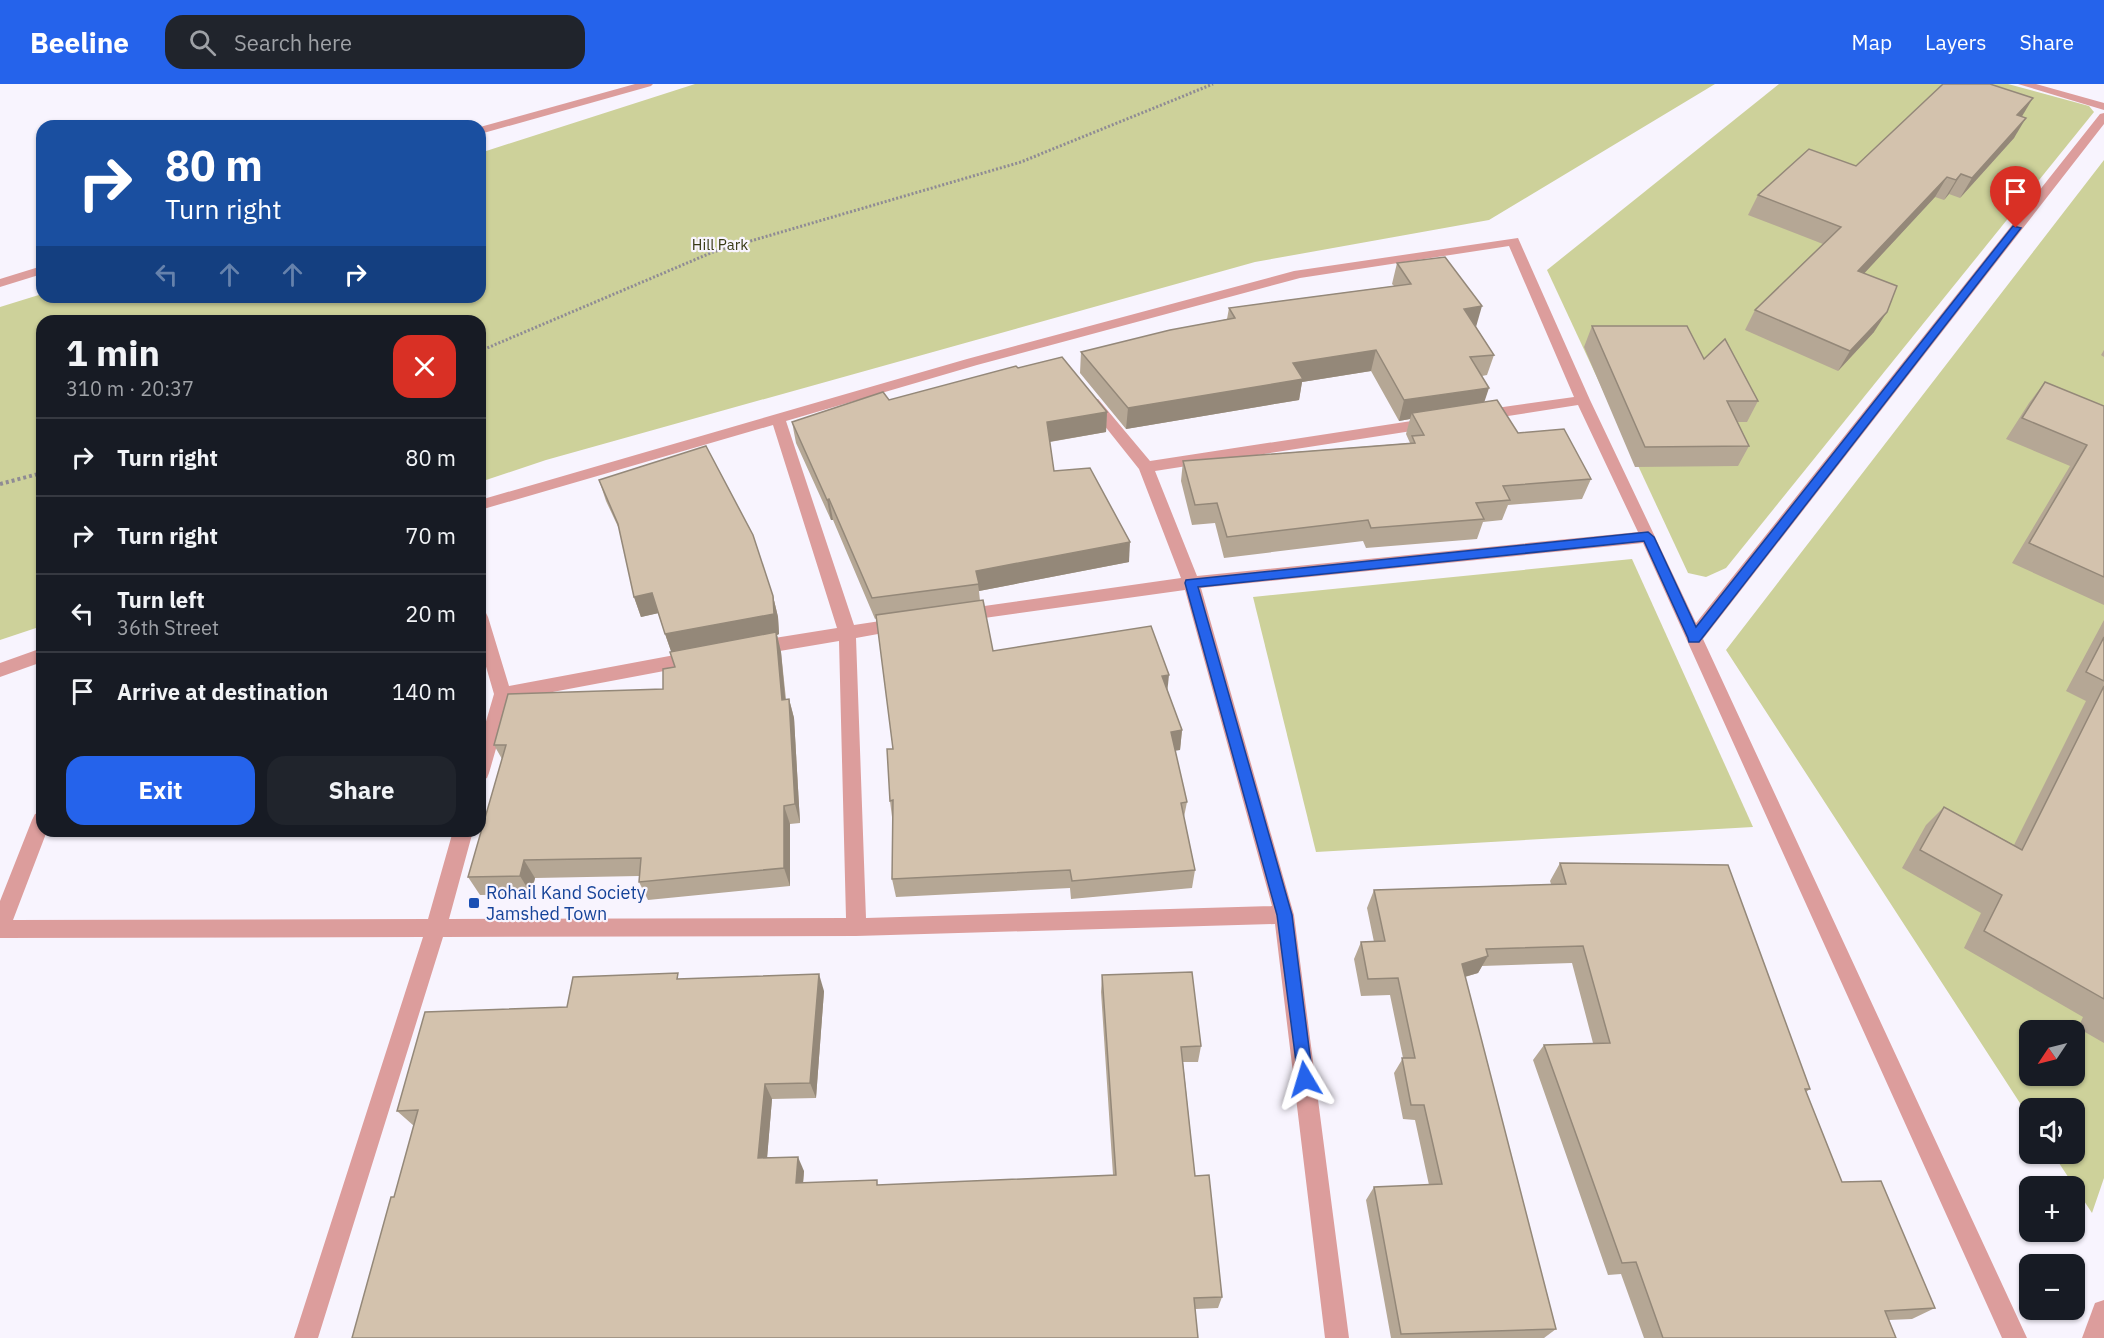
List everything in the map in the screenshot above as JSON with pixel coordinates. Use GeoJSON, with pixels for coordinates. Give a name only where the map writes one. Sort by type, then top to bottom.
{"type":"FeatureCollection","features":[{"type":"Feature","properties":{"kind":"street"},"geometry":{"type":"LineString","coordinates":[[486,129],[647,84]]}},
{"type":"Feature","properties":{"kind":"street"},"geometry":{"type":"LineString","coordinates":[[2024,84],[2104,107]]}},
{"type":"Feature","properties":{"kind":"street"},"geometry":{"type":"LineString","coordinates":[[1694,638],[2104,116]]}},
{"type":"Feature","properties":{"kind":"street"},"geometry":{"type":"LineString","coordinates":[[486,503],[1044,342],[1299,274],[1513,241],[1583,400],[2015,1338]]}},
{"type":"Feature","properties":{"kind":"street"},"geometry":{"type":"LineString","coordinates":[[0,284],[36,272]]}},
{"type":"Feature","properties":{"kind":"street"},"geometry":{"type":"LineString","coordinates":[[1044,342],[1059,360]]}},
{"type":"Feature","properties":{"kind":"street"},"geometry":{"type":"LineString","coordinates":[[1080,387],[1146,467],[1191,583],[1284,915],[1337,1338]]}},
{"type":"Feature","properties":{"kind":"street"},"geometry":{"type":"LineString","coordinates":[[1465,418],[1583,400]]}},
{"type":"Feature","properties":{"kind":"street"},"geometry":{"type":"LineString","coordinates":[[778,418],[847,631],[856,927]]}},
{"type":"Feature","properties":{"kind":"street"},"geometry":{"type":"LineString","coordinates":[[1146,467],[1441,422]]}},
{"type":"Feature","properties":{"kind":"street"},"geometry":{"type":"LineString","coordinates":[[942,618],[1191,583],[1648,537]]}},
{"type":"Feature","properties":{"kind":"street"},"geometry":{"type":"LineString","coordinates":[[744,650],[847,631],[918,621]]}},
{"type":"Feature","properties":{"kind":"street"},"geometry":{"type":"LineString","coordinates":[[486,637],[503,694],[486,752]]}},
{"type":"Feature","properties":{"kind":"street"},"geometry":{"type":"LineString","coordinates":[[503,694],[709,656]]}},
{"type":"Feature","properties":{"kind":"street"},"geometry":{"type":"LineString","coordinates":[[0,670],[36,657]]}},
{"type":"Feature","properties":{"kind":"street"},"geometry":{"type":"LineString","coordinates":[[36,835],[0,927],[856,927],[1284,915]]}},
{"type":"Feature","properties":{"kind":"street"},"geometry":{"type":"LineString","coordinates":[[306,1338],[436,928],[461,837]]}},
{"type":"Feature","properties":{"kind":"street"},"geometry":{"type":"LineString","coordinates":[[2094,1338],[2104,1312]]}},
{"type":"Feature","properties":{"kind":"path"},"geometry":{"type":"LineString","coordinates":[[486,348],[713,252],[1021,162],[1213,84]]}},
{"type":"Feature","properties":{"kind":"path"},"geometry":{"type":"LineString","coordinates":[[0,484],[36,475]]}},
{"type":"Feature","properties":{"kind":"green space","name":"Hill Park"},"geometry":{"type":"Polygon","coordinates":[[[695,84],[1715,84],[1489,220],[1255,262],[546,460],[486,480],[486,315],[36,315],[36,628],[0,640],[0,307],[36,296],[36,303],[486,303],[486,151],[695,84]]]}},
{"type":"Feature","properties":{"kind":"green space"},"geometry":{"type":"Polygon","coordinates":[[[1779,84],[2008,84],[2089,106],[2094,112],[1726,568],[1706,577],[1688,573],[1547,270],[1779,84]]]}},
{"type":"Feature","properties":{"kind":"green space"},"geometry":{"type":"Polygon","coordinates":[[[2104,160],[2104,1178],[2092,1213],[2085,1202],[2085,1176],[2068,1176],[2060,1164],[2085,1164],[2085,1098],[2019,1098],[2019,1102],[1726,650],[2104,160]]]}},
{"type":"Feature","properties":{"kind":"green space"},"geometry":{"type":"Polygon","coordinates":[[[1632,559],[1753,827],[1316,852],[1253,597],[1632,559]]]}},
{"type":"Feature","properties":{"kind":"building"},"geometry":{"type":"Polygon","coordinates":[[[1943,84],[1990,84],[2033,98],[2017,115],[2026,118],[1972,178],[1961,174],[1956,180],[1947,177],[1858,271],[1897,286],[1887,312],[1850,351],[1755,310],[1841,227],[1758,195],[1809,149],[1856,166],[1943,84]]]}},
{"type":"Feature","properties":{"kind":"building"},"geometry":{"type":"Polygon","coordinates":[[[1445,257],[1482,306],[1464,309],[1494,355],[1470,357],[1489,388],[1404,400],[1376,350],[1293,363],[1303,379],[1128,408],[1081,352],[1170,330],[1235,318],[1229,308],[1411,284],[1397,263],[1445,257]]]}},
{"type":"Feature","properties":{"kind":"building"},"geometry":{"type":"Polygon","coordinates":[[[1592,326],[1687,326],[1704,359],[1725,339],[1758,401],[1727,401],[1749,446],[1645,447],[1592,326]]]}},
{"type":"Feature","properties":{"kind":"building"},"geometry":{"type":"Polygon","coordinates":[[[1062,357],[1107,412],[1047,422],[1054,471],[1090,468],[1130,542],[976,571],[979,584],[872,598],[829,499],[827,500],[792,422],[883,392],[889,400],[1016,366],[1018,368],[1062,357]]]}},
{"type":"Feature","properties":{"kind":"building"},"geometry":{"type":"Polygon","coordinates":[[[2045,382],[2104,406],[2104,577],[2029,543],[2087,445],[2022,418],[2045,382]]]}},
{"type":"Feature","properties":{"kind":"building"},"geometry":{"type":"Polygon","coordinates":[[[1497,400],[1518,433],[1564,429],[1591,479],[1503,486],[1510,500],[1476,503],[1484,519],[1371,528],[1368,520],[1227,537],[1217,503],[1195,505],[1183,461],[1415,443],[1412,436],[1424,435],[1412,413],[1497,400]]]}},
{"type":"Feature","properties":{"kind":"building"},"geometry":{"type":"Polygon","coordinates":[[[706,446],[753,535],[773,596],[774,614],[665,634],[652,593],[634,597],[618,524],[599,480],[706,446]]]}},
{"type":"Feature","properties":{"kind":"building"},"geometry":{"type":"Polygon","coordinates":[[[983,600],[993,651],[1151,626],[1169,675],[1162,676],[1182,730],[1171,732],[1187,802],[1181,803],[1195,870],[1072,881],[1070,870],[892,879],[893,800],[890,801],[887,749],[893,749],[876,615],[983,600]]]}},
{"type":"Feature","properties":{"kind":"building"},"geometry":{"type":"Polygon","coordinates":[[[776,632],[782,700],[789,699],[795,804],[784,806],[784,868],[639,882],[641,858],[524,860],[520,876],[468,877],[480,837],[486,837],[486,814],[506,745],[494,745],[508,694],[663,689],[663,669],[675,667],[670,652],[776,632]]]}},
{"type":"Feature","properties":{"kind":"building"},"geometry":{"type":"Polygon","coordinates":[[[2104,637],[2104,681],[2086,672],[2104,637]]]}},
{"type":"Feature","properties":{"kind":"building"},"geometry":{"type":"Polygon","coordinates":[[[2104,686],[2104,999],[1984,931],[2002,895],[1920,850],[1944,807],[2022,850],[2104,686]]]}},
{"type":"Feature","properties":{"kind":"building"},"geometry":{"type":"Polygon","coordinates":[[[1560,863],[1728,865],[1810,1089],[1805,1089],[1842,1182],[1881,1181],[1935,1308],[1885,1311],[1896,1338],[1663,1338],[1636,1262],[1622,1263],[1544,1045],[1610,1043],[1583,946],[1486,949],[1488,956],[1462,964],[1556,1329],[1401,1334],[1374,1187],[1442,1184],[1424,1105],[1411,1105],[1402,1058],[1415,1058],[1398,978],[1368,979],[1361,942],[1385,941],[1374,890],[1566,884],[1560,863]]]}},
{"type":"Feature","properties":{"kind":"building"},"geometry":{"type":"Polygon","coordinates":[[[1192,972],[1201,1046],[1181,1047],[1195,1176],[1209,1175],[1222,1297],[1194,1298],[1198,1338],[352,1338],[418,1110],[397,1111],[425,1012],[567,1007],[573,977],[678,973],[677,979],[819,974],[810,1083],[765,1084],[758,1158],[798,1157],[796,1183],[877,1180],[877,1185],[1116,1175],[1102,975],[1192,972]]]}},
{"type":"Feature","properties":{"kind":"place","name":"Rohail Kand Society Jamshed Town"},"geometry":{"type":"Point","coordinates":[474,903]}},
{"type":"Feature","properties":{"kind":"route"},"geometry":{"type":"LineString","coordinates":[[1305,1079],[1284,915],[1191,583],[1648,537],[1694,638],[2016,228]]}}]}
